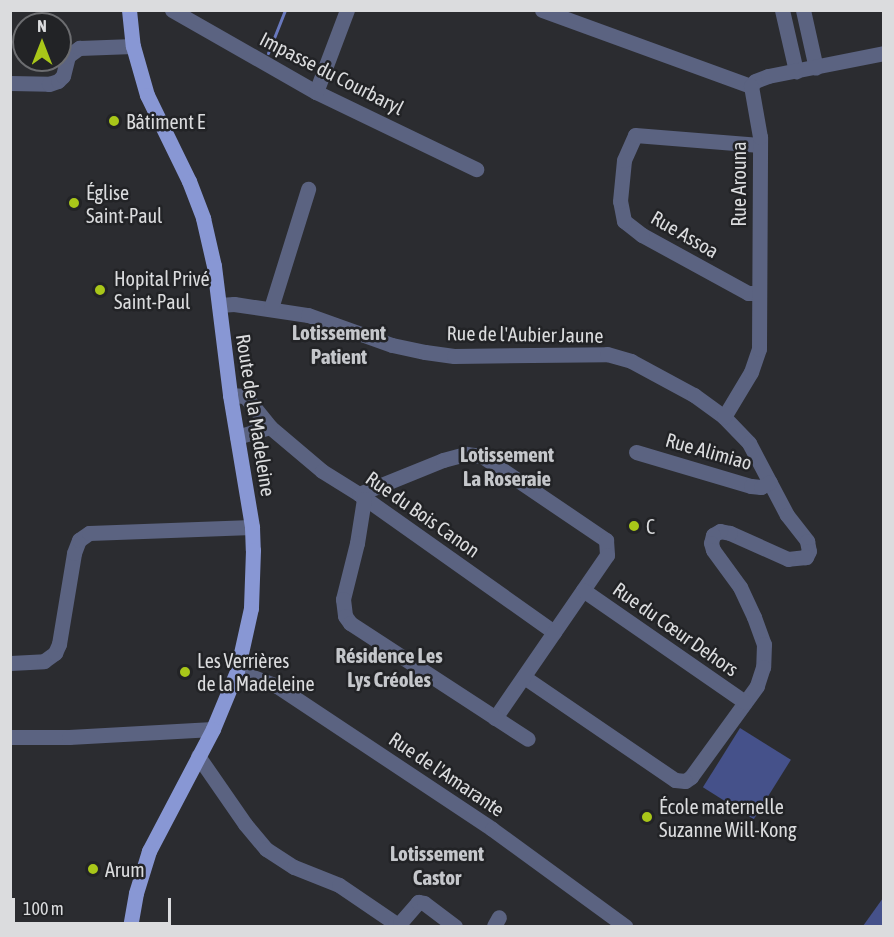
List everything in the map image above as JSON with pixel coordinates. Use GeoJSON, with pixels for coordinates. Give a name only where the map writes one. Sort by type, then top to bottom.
{"type":"FeatureCollection","features":[{"type":"Feature","properties":{"kind":"main road","name":"Route de la Madeleine"},"geometry":{"type":"LineString","coordinates":[[129,10],[132,46],[147,95],[189,181],[203,218],[219,305],[230,395],[252,527],[251,608],[237,671],[213,729],[142,870],[130,927]]}},
{"type":"Feature","properties":{"kind":"main road","name":"Route de la Madeleine"},"geometry":{"type":"LineString","coordinates":[[140,927],[145,889],[164,824]]}},
{"type":"Feature","properties":{"kind":"street","name":"Impasse du Courbaryl"},"geometry":{"type":"LineString","coordinates":[[172,10],[316,92],[476,169]]}},
{"type":"Feature","properties":{"kind":"street"},"geometry":{"type":"LineString","coordinates":[[316,92],[347,10]]}},
{"type":"Feature","properties":{"kind":"street"},"geometry":{"type":"LineString","coordinates":[[542,10],[750,86],[755,81],[768,76],[884,53]]}},
{"type":"Feature","properties":{"kind":"street"},"geometry":{"type":"LineString","coordinates":[[782,10],[796,70]]}},
{"type":"Feature","properties":{"kind":"street"},"geometry":{"type":"LineString","coordinates":[[803,10],[816,68]]}},
{"type":"Feature","properties":{"kind":"street"},"geometry":{"type":"LineString","coordinates":[[10,83],[49,84],[58,81],[63,76],[68,56],[79,48],[132,46]]}},
{"type":"Feature","properties":{"kind":"street","name":"Rue Arouna"},"geometry":{"type":"LineString","coordinates":[[724,417],[758,356],[760,145],[750,86]]}},
{"type":"Feature","properties":{"kind":"street","name":"Rue Assoa"},"geometry":{"type":"LineString","coordinates":[[758,293],[747,293],[642,236],[624,221],[620,201],[624,160],[635,135],[760,145]]}},
{"type":"Feature","properties":{"kind":"street"},"geometry":{"type":"LineString","coordinates":[[271,308],[308,189]]}},
{"type":"Feature","properties":{"kind":"street","name":"Rue de l'Aubier Jaune"},"geometry":{"type":"LineString","coordinates":[[219,305],[271,308],[308,315],[392,345],[454,356],[607,354],[631,361],[657,373],[724,417],[749,443],[787,515],[807,541],[809,551],[806,557],[788,559],[730,533],[720,531],[713,535],[711,543],[713,550],[740,587],[764,644],[763,667],[757,686],[691,777],[685,781],[675,780],[524,677]]}},
{"type":"Feature","properties":{"kind":"street","name":"Rue du Bois Canon"},"geometry":{"type":"LineString","coordinates":[[230,395],[245,396],[270,427],[322,471],[362,496],[554,632]]}},
{"type":"Feature","properties":{"kind":"street"},"geometry":{"type":"LineString","coordinates":[[237,437],[270,427]]}},
{"type":"Feature","properties":{"kind":"street","name":"Rue Alimiao"},"geometry":{"type":"LineString","coordinates":[[636,452],[751,486],[761,487],[770,482]]}},
{"type":"Feature","properties":{"kind":"street"},"geometry":{"type":"LineString","coordinates":[[495,718],[607,555],[608,544],[603,538],[482,456],[466,454],[443,460],[362,496],[357,543],[343,599],[345,616],[350,622],[495,718],[528,739]]}},
{"type":"Feature","properties":{"kind":"street"},"geometry":{"type":"LineString","coordinates":[[10,663],[44,661],[55,653],[60,644],[74,553],[79,540],[89,533],[252,527]]}},
{"type":"Feature","properties":{"kind":"street","name":"Rue du Cœur Dehors"},"geometry":{"type":"LineString","coordinates":[[583,590],[745,702]]}},
{"type":"Feature","properties":{"kind":"street","name":"Rue de l'Amarante"},"geometry":{"type":"LineString","coordinates":[[237,671],[277,686],[492,830],[625,927]]}},
{"type":"Feature","properties":{"kind":"street"},"geometry":{"type":"LineString","coordinates":[[10,737],[69,737],[213,729]]}},
{"type":"Feature","properties":{"kind":"street"},"geometry":{"type":"LineString","coordinates":[[198,756],[245,824],[266,849],[294,867],[339,885],[395,923],[400,923],[418,902],[424,903],[456,927]]}},
{"type":"Feature","properties":{"kind":"shaded area"},"geometry":{"type":"Polygon","coordinates":[[[740,728],[791,760],[754,819],[703,787],[740,728]]]}},
{"type":"Feature","properties":{"kind":"shaded area"},"geometry":{"type":"Polygon","coordinates":[[[883,898],[883,926],[863,926],[883,898]]]}},
{"type":"Feature","properties":{"kind":"waterway"},"geometry":{"type":"LineString","coordinates":[[268,53],[285,10]]}},
{"type":"Feature","properties":{"kind":"place","name":"Bâtiment E"},"geometry":{"type":"Point","coordinates":[114,121]}},
{"type":"Feature","properties":{"kind":"place","name":"Église Saint-Paul"},"geometry":{"type":"Point","coordinates":[74,203]}},
{"type":"Feature","properties":{"kind":"place","name":"Hopital Privé Saint-Paul"},"geometry":{"type":"Point","coordinates":[100,290]}},
{"type":"Feature","properties":{"kind":"place","name":"C"},"geometry":{"type":"Point","coordinates":[634,526]}},
{"type":"Feature","properties":{"kind":"place","name":"Les Verrières de la Madeleine"},"geometry":{"type":"Point","coordinates":[185,672]}},
{"type":"Feature","properties":{"kind":"place","name":"École maternelle Suzanne Will-Kong"},"geometry":{"type":"Point","coordinates":[647,817]}},
{"type":"Feature","properties":{"kind":"place","name":"Arum"},"geometry":{"type":"Point","coordinates":[93,869]}},
{"type":"Feature","properties":{"kind":"district","name":"Lotissement Patient"},"geometry":{"type":"Point","coordinates":[339,344]}},
{"type":"Feature","properties":{"kind":"district","name":"Lotissement La Roseraie"},"geometry":{"type":"Point","coordinates":[507,466]}},
{"type":"Feature","properties":{"kind":"district","name":"Résidence Les Lys Créoles"},"geometry":{"type":"Point","coordinates":[389,667]}},
{"type":"Feature","properties":{"kind":"district","name":"Lotissement Castor"},"geometry":{"type":"Point","coordinates":[437,865]}}]}
